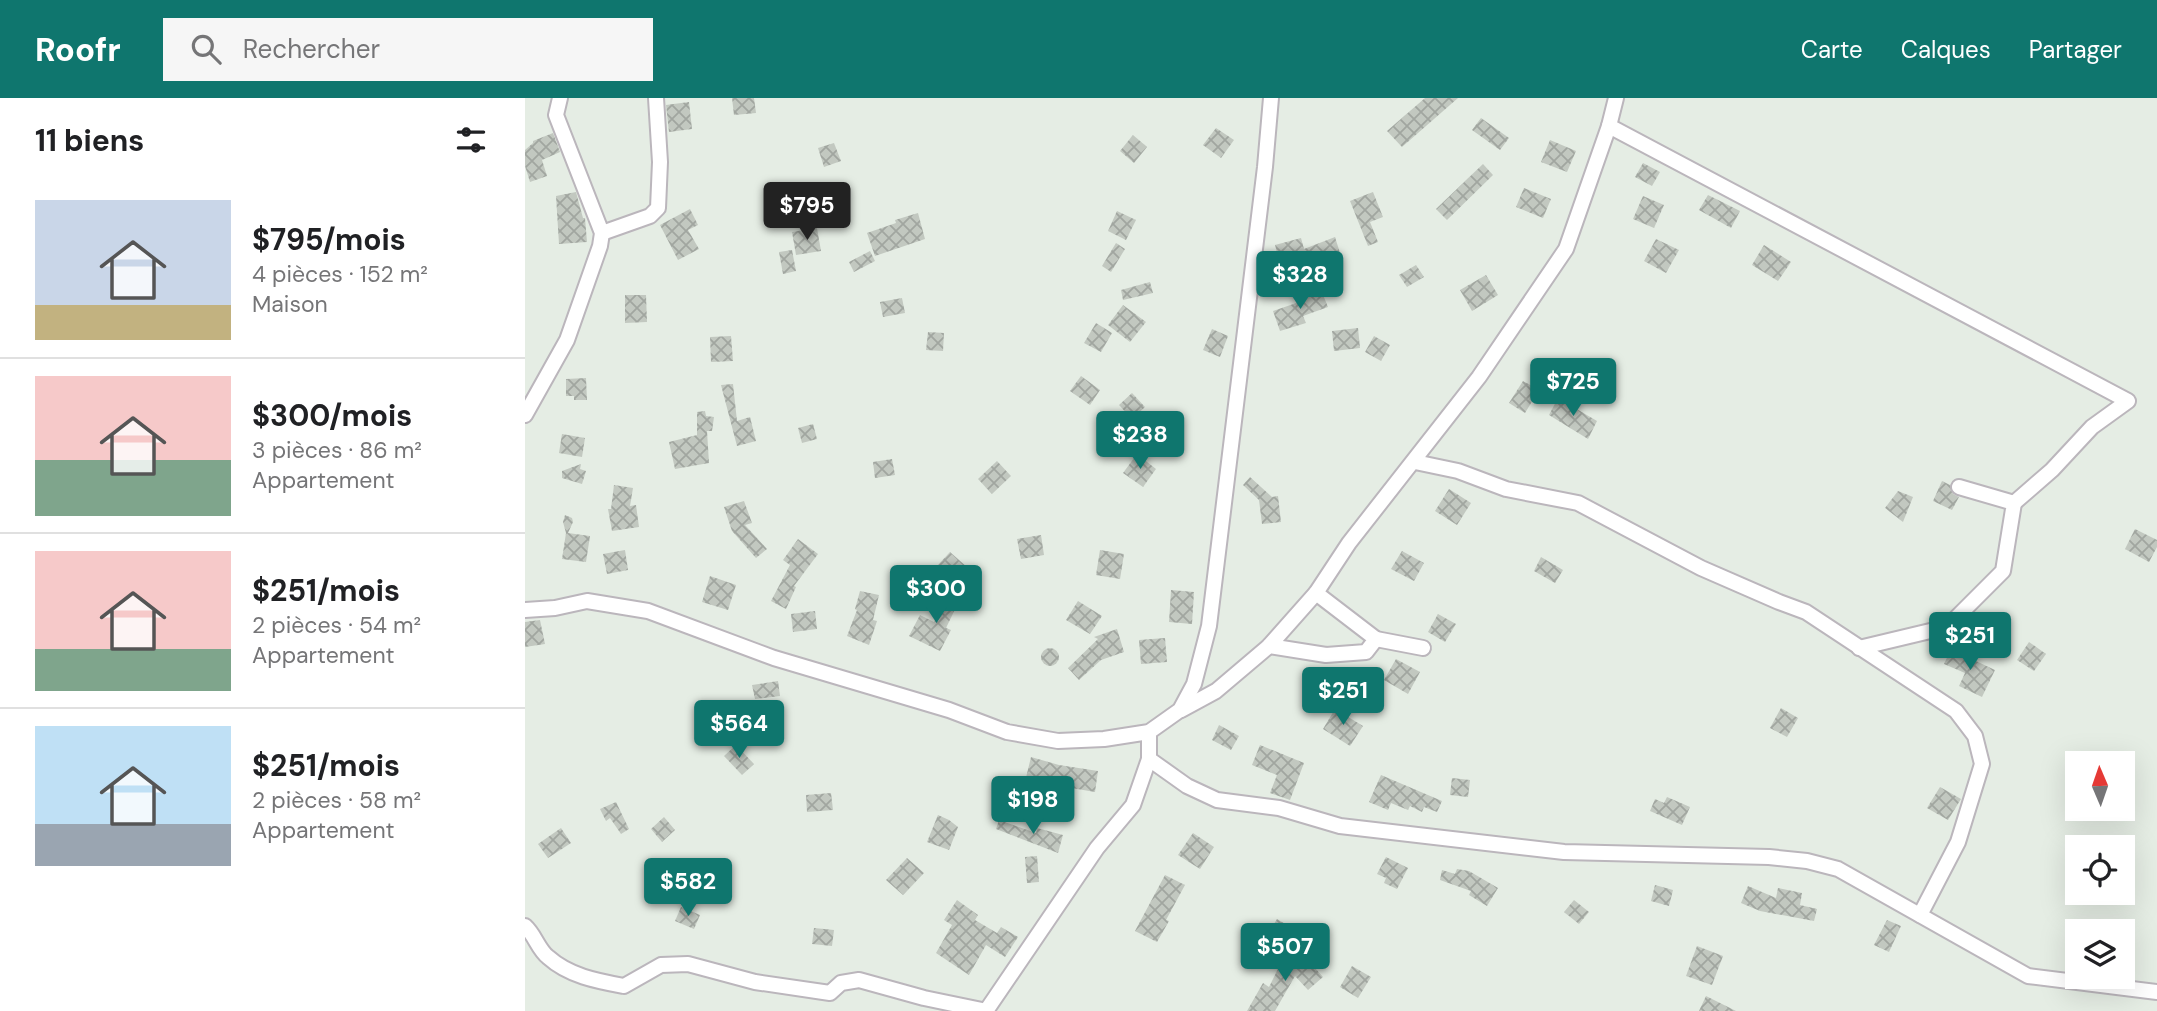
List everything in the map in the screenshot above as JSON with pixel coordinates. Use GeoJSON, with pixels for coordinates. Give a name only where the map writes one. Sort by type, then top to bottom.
{"type":"FeatureCollection","features":[{"type":"Feature","properties":{"kind":"street"},"geometry":{"type":"LineString","coordinates":[[525,415],[567,340],[600,246],[601,233],[557,115],[560,98]]}},
{"type":"Feature","properties":{"kind":"street"},"geometry":{"type":"LineString","coordinates":[[601,233],[650,216],[658,208],[660,162],[656,98]]}},
{"type":"Feature","properties":{"kind":"street"},"geometry":{"type":"LineString","coordinates":[[1180,710],[1194,684],[1209,626],[1271,98]]}},
{"type":"Feature","properties":{"kind":"street"},"geometry":{"type":"LineString","coordinates":[[525,610],[555,608],[587,601],[648,611],[774,658],[949,710],[1007,732],[1058,741],[1104,739],[1149,732],[1180,710],[1216,691],[1269,646],[1316,593],[1349,543],[1479,377],[1566,248],[1609,126],[1616,98]]}},
{"type":"Feature","properties":{"kind":"street"},"geometry":{"type":"LineString","coordinates":[[1609,126],[2128,401],[2092,427],[2052,470],[2014,503],[2003,571],[1948,627],[1859,648]]}},
{"type":"Feature","properties":{"kind":"street"},"geometry":{"type":"LineString","coordinates":[[1415,462],[1458,471],[1507,489],[1579,503],[1701,568],[1779,603],[1806,612],[1956,710],[1975,736],[1982,764],[1958,842],[1920,915]]}},
{"type":"Feature","properties":{"kind":"street"},"geometry":{"type":"LineString","coordinates":[[1959,487],[2014,503]]}},
{"type":"Feature","properties":{"kind":"street"},"geometry":{"type":"LineString","coordinates":[[1316,593],[1376,639],[1423,649]]}},
{"type":"Feature","properties":{"kind":"street"},"geometry":{"type":"LineString","coordinates":[[1269,646],[1326,655],[1366,652],[1376,639]]}},
{"type":"Feature","properties":{"kind":"street"},"geometry":{"type":"LineString","coordinates":[[525,926],[547,956],[576,975],[624,986],[661,965],[688,964],[755,982],[830,993],[841,984],[859,980],[986,1011],[1097,848],[1133,804],[1149,759],[1149,732]]}},
{"type":"Feature","properties":{"kind":"street"},"geometry":{"type":"LineString","coordinates":[[1149,759],[1187,786],[1217,800],[1279,808],[1340,826],[1564,852],[1769,857],[1807,861],[1838,869],[2028,976],[2157,992]]}},
{"type":"Feature","properties":{"kind":"building"},"geometry":{"type":"Polygon","coordinates":[[[732,98],[754,98],[756,113],[734,115],[732,98]]]}},
{"type":"Feature","properties":{"kind":"building"},"geometry":{"type":"Polygon","coordinates":[[[1425,98],[1458,98],[1402,147],[1387,131],[1425,98]]]}},
{"type":"Feature","properties":{"kind":"building"},"geometry":{"type":"Polygon","coordinates":[[[689,102],[692,129],[669,132],[666,105],[689,102]]]}},
{"type":"Feature","properties":{"kind":"building"},"geometry":{"type":"Polygon","coordinates":[[[1481,118],[1509,138],[1500,150],[1472,130],[1481,118]]]}},
{"type":"Feature","properties":{"kind":"building"},"geometry":{"type":"Polygon","coordinates":[[[1216,128],[1234,140],[1221,158],[1203,145],[1216,128]]]}},
{"type":"Feature","properties":{"kind":"building"},"geometry":{"type":"Polygon","coordinates":[[[553,133],[560,152],[542,160],[547,176],[530,182],[525,166],[525,150],[533,141],[553,133]]]}},
{"type":"Feature","properties":{"kind":"building"},"geometry":{"type":"Polygon","coordinates":[[[1133,135],[1147,147],[1134,163],[1120,151],[1133,135]]]}},
{"type":"Feature","properties":{"kind":"building"},"geometry":{"type":"Polygon","coordinates":[[[1550,140],[1576,151],[1567,172],[1541,162],[1550,140]]]}},
{"type":"Feature","properties":{"kind":"building"},"geometry":{"type":"Polygon","coordinates":[[[834,143],[841,161],[824,167],[818,148],[834,143]]]}},
{"type":"Feature","properties":{"kind":"building"},"geometry":{"type":"Polygon","coordinates":[[[1643,163],[1660,172],[1652,186],[1635,177],[1643,163]]]}},
{"type":"Feature","properties":{"kind":"building"},"geometry":{"type":"Polygon","coordinates":[[[1483,164],[1493,175],[1447,220],[1436,209],[1483,164]]]}},
{"type":"Feature","properties":{"kind":"building"},"geometry":{"type":"Polygon","coordinates":[[[1524,188],[1551,199],[1543,218],[1516,207],[1524,188]]]}},
{"type":"Feature","properties":{"kind":"building"},"geometry":{"type":"Polygon","coordinates":[[[576,192],[585,218],[587,242],[559,244],[556,196],[576,192]]]}},
{"type":"Feature","properties":{"kind":"building"},"geometry":{"type":"Polygon","coordinates":[[[1373,192],[1383,217],[1370,222],[1378,242],[1368,246],[1350,201],[1373,192]]]}},
{"type":"Feature","properties":{"kind":"building"},"geometry":{"type":"Polygon","coordinates":[[[1708,195],[1740,211],[1731,228],[1699,210],[1708,195]]]}},
{"type":"Feature","properties":{"kind":"building"},"geometry":{"type":"Polygon","coordinates":[[[1643,196],[1664,205],[1654,228],[1633,219],[1643,196]]]}},
{"type":"Feature","properties":{"kind":"building"},"geometry":{"type":"Polygon","coordinates":[[[690,209],[698,225],[688,230],[699,249],[678,260],[660,225],[690,209]]]}},
{"type":"Feature","properties":{"kind":"building"},"geometry":{"type":"Polygon","coordinates":[[[1117,211],[1136,220],[1126,240],[1108,231],[1117,211]]]}},
{"type":"Feature","properties":{"kind":"building"},"geometry":{"type":"Polygon","coordinates":[[[918,213],[925,239],[875,256],[867,233],[918,213]]]}},
{"type":"Feature","properties":{"kind":"building"},"geometry":{"type":"Polygon","coordinates":[[[817,228],[821,251],[796,255],[792,232],[817,228]]]}},
{"type":"Feature","properties":{"kind":"building"},"geometry":{"type":"Polygon","coordinates":[[[1335,237],[1340,253],[1308,266],[1282,272],[1275,245],[1301,238],[1304,249],[1335,237]]]}},
{"type":"Feature","properties":{"kind":"building"},"geometry":{"type":"Polygon","coordinates":[[[1656,239],[1679,250],[1666,273],[1644,261],[1656,239]]]}},
{"type":"Feature","properties":{"kind":"building"},"geometry":{"type":"Polygon","coordinates":[[[1116,243],[1125,249],[1111,272],[1102,266],[1116,243]]]}},
{"type":"Feature","properties":{"kind":"building"},"geometry":{"type":"Polygon","coordinates":[[[1764,245],[1791,262],[1778,281],[1752,265],[1764,245]]]}},
{"type":"Feature","properties":{"kind":"building"},"geometry":{"type":"Polygon","coordinates":[[[792,250],[796,271],[783,274],[779,252],[792,250]]]}},
{"type":"Feature","properties":{"kind":"building"},"geometry":{"type":"Polygon","coordinates":[[[870,251],[875,261],[854,272],[849,262],[870,251]]]}},
{"type":"Feature","properties":{"kind":"building"},"geometry":{"type":"Polygon","coordinates":[[[1416,265],[1424,277],[1407,287],[1399,275],[1416,265]]]}},
{"type":"Feature","properties":{"kind":"building"},"geometry":{"type":"Polygon","coordinates":[[[1486,275],[1498,295],[1472,311],[1460,290],[1486,275]]]}},
{"type":"Feature","properties":{"kind":"building"},"geometry":{"type":"Polygon","coordinates":[[[1150,282],[1153,293],[1123,300],[1121,290],[1150,282]]]}},
{"type":"Feature","properties":{"kind":"building"},"geometry":{"type":"Polygon","coordinates":[[[1321,290],[1328,307],[1303,316],[1306,323],[1280,331],[1273,311],[1305,300],[1303,296],[1321,290]]]}},
{"type":"Feature","properties":{"kind":"building"},"geometry":{"type":"Polygon","coordinates":[[[625,295],[646,295],[647,322],[625,323],[625,295]]]}},
{"type":"Feature","properties":{"kind":"building"},"geometry":{"type":"Polygon","coordinates":[[[902,298],[905,313],[883,317],[880,302],[902,298]]]}},
{"type":"Feature","properties":{"kind":"building"},"geometry":{"type":"Polygon","coordinates":[[[1123,305],[1146,322],[1130,342],[1108,325],[1123,305]]]}},
{"type":"Feature","properties":{"kind":"building"},"geometry":{"type":"Polygon","coordinates":[[[1096,323],[1112,333],[1101,352],[1084,343],[1096,323]]]}},
{"type":"Feature","properties":{"kind":"building"},"geometry":{"type":"Polygon","coordinates":[[[1358,328],[1360,348],[1334,351],[1332,331],[1358,328]]]}},
{"type":"Feature","properties":{"kind":"building"},"geometry":{"type":"Polygon","coordinates":[[[1212,329],[1228,336],[1220,357],[1203,350],[1212,329]]]}},
{"type":"Feature","properties":{"kind":"building"},"geometry":{"type":"Polygon","coordinates":[[[928,332],[944,333],[943,351],[926,350],[928,332]]]}},
{"type":"Feature","properties":{"kind":"building"},"geometry":{"type":"Polygon","coordinates":[[[731,336],[733,361],[711,362],[710,337],[731,336]]]}},
{"type":"Feature","properties":{"kind":"building"},"geometry":{"type":"Polygon","coordinates":[[[1374,336],[1390,345],[1381,361],[1365,352],[1374,336]]]}},
{"type":"Feature","properties":{"kind":"building"},"geometry":{"type":"Polygon","coordinates":[[[1081,376],[1100,390],[1090,405],[1070,391],[1081,376]]]}},
{"type":"Feature","properties":{"kind":"building"},"geometry":{"type":"Polygon","coordinates":[[[586,378],[587,400],[574,400],[574,396],[566,396],[566,379],[586,378]]]}},
{"type":"Feature","properties":{"kind":"building"},"geometry":{"type":"Polygon","coordinates":[[[1523,381],[1539,390],[1525,413],[1509,403],[1523,381]]]}},
{"type":"Feature","properties":{"kind":"building"},"geometry":{"type":"Polygon","coordinates":[[[733,384],[737,421],[750,417],[756,441],[737,446],[721,385],[733,384]]]}},
{"type":"Feature","properties":{"kind":"building"},"geometry":{"type":"Polygon","coordinates":[[[1132,393],[1145,407],[1132,419],[1119,405],[1132,393]]]}},
{"type":"Feature","properties":{"kind":"building"},"geometry":{"type":"Polygon","coordinates":[[[1558,398],[1597,421],[1588,439],[1549,415],[1558,398]]]}},
{"type":"Feature","properties":{"kind":"building"},"geometry":{"type":"Polygon","coordinates":[[[705,411],[706,416],[714,417],[712,431],[707,431],[709,463],[675,469],[669,442],[697,435],[697,412],[705,411]]]}},
{"type":"Feature","properties":{"kind":"building"},"geometry":{"type":"Polygon","coordinates":[[[813,424],[817,439],[802,443],[798,428],[813,424]]]}},
{"type":"Feature","properties":{"kind":"building"},"geometry":{"type":"Polygon","coordinates":[[[562,434],[585,438],[582,457],[559,453],[562,434]]]}},
{"type":"Feature","properties":{"kind":"building"},"geometry":{"type":"Polygon","coordinates":[[[1137,454],[1156,469],[1143,487],[1123,473],[1137,454]]]}},
{"type":"Feature","properties":{"kind":"building"},"geometry":{"type":"Polygon","coordinates":[[[892,459],[895,475],[875,478],[873,462],[892,459]]]}},
{"type":"Feature","properties":{"kind":"building"},"geometry":{"type":"Polygon","coordinates":[[[997,461],[1011,476],[992,494],[978,479],[997,461]]]}},
{"type":"Feature","properties":{"kind":"building"},"geometry":{"type":"Polygon","coordinates":[[[581,464],[580,469],[586,471],[582,484],[562,478],[562,471],[581,464]]]}},
{"type":"Feature","properties":{"kind":"building"},"geometry":{"type":"Polygon","coordinates":[[[1250,477],[1272,497],[1278,496],[1281,522],[1262,524],[1259,500],[1243,485],[1250,477]]]}},
{"type":"Feature","properties":{"kind":"building"},"geometry":{"type":"Polygon","coordinates":[[[1942,481],[1950,485],[1953,494],[1959,497],[1952,510],[1933,501],[1942,481]]]}},
{"type":"Feature","properties":{"kind":"building"},"geometry":{"type":"Polygon","coordinates":[[[614,485],[633,488],[630,506],[636,505],[639,527],[612,531],[608,509],[611,509],[614,485]]]}},
{"type":"Feature","properties":{"kind":"building"},"geometry":{"type":"Polygon","coordinates":[[[1449,489],[1471,503],[1457,525],[1435,511],[1449,489]]]}},
{"type":"Feature","properties":{"kind":"building"},"geometry":{"type":"Polygon","coordinates":[[[1898,491],[1913,497],[1903,522],[1885,508],[1898,491]]]}},
{"type":"Feature","properties":{"kind":"building"},"geometry":{"type":"Polygon","coordinates":[[[744,501],[752,523],[745,525],[767,549],[756,558],[732,531],[724,507],[744,501]]]}},
{"type":"Feature","properties":{"kind":"building"},"geometry":{"type":"Polygon","coordinates":[[[565,515],[572,518],[573,522],[568,533],[590,536],[586,562],[562,559],[566,533],[563,522],[565,515]]]}},
{"type":"Feature","properties":{"kind":"building"},"geometry":{"type":"Polygon","coordinates":[[[2135,529],[2157,540],[2157,547],[2149,562],[2125,549],[2135,529]]]}},
{"type":"Feature","properties":{"kind":"building"},"geometry":{"type":"Polygon","coordinates":[[[1041,535],[1044,555],[1021,559],[1017,539],[1041,535]]]}},
{"type":"Feature","properties":{"kind":"building"},"geometry":{"type":"Polygon","coordinates":[[[798,539],[818,554],[794,586],[796,587],[786,609],[771,601],[790,565],[783,560],[798,539]]]}},
{"type":"Feature","properties":{"kind":"building"},"geometry":{"type":"Polygon","coordinates":[[[625,550],[628,570],[607,574],[603,554],[625,550]]]}},
{"type":"Feature","properties":{"kind":"building"},"geometry":{"type":"Polygon","coordinates":[[[1100,550],[1124,554],[1120,579],[1096,575],[1100,550]]]}},
{"type":"Feature","properties":{"kind":"building"},"geometry":{"type":"Polygon","coordinates":[[[1402,551],[1424,563],[1414,581],[1391,569],[1402,551]]]}},
{"type":"Feature","properties":{"kind":"building"},"geometry":{"type":"Polygon","coordinates":[[[950,552],[968,568],[955,582],[937,566],[950,552]]]}},
{"type":"Feature","properties":{"kind":"building"},"geometry":{"type":"Polygon","coordinates":[[[1541,557],[1563,570],[1555,583],[1534,571],[1541,557]]]}},
{"type":"Feature","properties":{"kind":"building"},"geometry":{"type":"Polygon","coordinates":[[[710,576],[736,585],[728,610],[702,602],[710,576]]]}},
{"type":"Feature","properties":{"kind":"building"},"geometry":{"type":"Polygon","coordinates":[[[1171,590],[1194,592],[1192,624],[1169,622],[1171,590]]]}},
{"type":"Feature","properties":{"kind":"building"},"geometry":{"type":"Polygon","coordinates":[[[860,591],[879,595],[873,620],[877,621],[869,645],[847,636],[857,610],[855,609],[860,591]]]}},
{"type":"Feature","properties":{"kind":"building"},"geometry":{"type":"Polygon","coordinates":[[[949,591],[961,597],[946,628],[951,630],[940,651],[909,636],[920,615],[934,622],[949,591]]]}},
{"type":"Feature","properties":{"kind":"building"},"geometry":{"type":"Polygon","coordinates":[[[1078,601],[1102,616],[1090,634],[1066,620],[1078,601]]]}},
{"type":"Feature","properties":{"kind":"building"},"geometry":{"type":"Polygon","coordinates":[[[815,611],[817,629],[793,632],[791,614],[815,611]]]}},
{"type":"Feature","properties":{"kind":"building"},"geometry":{"type":"Polygon","coordinates":[[[1438,614],[1456,624],[1445,642],[1428,632],[1438,614]]]}},
{"type":"Feature","properties":{"kind":"building"},"geometry":{"type":"Polygon","coordinates":[[[540,620],[545,644],[525,647],[525,622],[540,620]]]}},
{"type":"Feature","properties":{"kind":"building"},"geometry":{"type":"Polygon","coordinates":[[[1117,629],[1124,652],[1101,660],[1079,680],[1068,668],[1098,639],[1094,637],[1117,629]]]}},
{"type":"Feature","properties":{"kind":"building"},"geometry":{"type":"Polygon","coordinates":[[[1165,638],[1167,662],[1141,664],[1139,640],[1165,638]]]}},
{"type":"Feature","properties":{"kind":"building"},"geometry":{"type":"Polygon","coordinates":[[[2029,642],[2046,654],[2034,671],[2017,660],[2029,642]]]}},
{"type":"Feature","properties":{"kind":"building"},"geometry":{"type":"Polygon","coordinates":[[[1953,645],[1963,650],[1961,654],[1995,670],[1982,697],[1959,686],[1965,673],[1944,664],[1953,645]]]}},
{"type":"Feature","properties":{"kind":"building"},"geometry":{"type":"Polygon","coordinates":[[[1046,648],[1054,648],[1059,657],[1057,664],[1046,666],[1041,661],[1041,653],[1046,648]]]}},
{"type":"Feature","properties":{"kind":"building"},"geometry":{"type":"Polygon","coordinates":[[[1396,659],[1420,672],[1408,694],[1384,680],[1396,659]]]}},
{"type":"Feature","properties":{"kind":"building"},"geometry":{"type":"Polygon","coordinates":[[[778,681],[780,696],[755,699],[752,685],[778,681]]]}},
{"type":"Feature","properties":{"kind":"building"},"geometry":{"type":"Polygon","coordinates":[[[1781,708],[1798,718],[1787,737],[1770,728],[1781,708]]]}},
{"type":"Feature","properties":{"kind":"building"},"geometry":{"type":"Polygon","coordinates":[[[1335,709],[1363,726],[1350,746],[1323,729],[1335,709]]]}},
{"type":"Feature","properties":{"kind":"building"},"geometry":{"type":"Polygon","coordinates":[[[1219,725],[1239,736],[1231,750],[1212,740],[1219,725]]]}},
{"type":"Feature","properties":{"kind":"building"},"geometry":{"type":"Polygon","coordinates":[[[736,745],[754,764],[742,775],[724,756],[736,745]]]}},
{"type":"Feature","properties":{"kind":"building"},"geometry":{"type":"Polygon","coordinates":[[[1260,745],[1304,763],[1290,800],[1270,793],[1277,775],[1252,765],[1260,745]]]}},
{"type":"Feature","properties":{"kind":"building"},"geometry":{"type":"Polygon","coordinates":[[[1031,757],[1059,765],[1098,771],[1095,792],[1054,785],[1052,793],[1024,786],[1031,757]]]}},
{"type":"Feature","properties":{"kind":"building"},"geometry":{"type":"Polygon","coordinates":[[[1381,775],[1442,801],[1437,812],[1424,807],[1422,812],[1410,806],[1408,810],[1391,803],[1388,810],[1369,802],[1381,775]]]}},
{"type":"Feature","properties":{"kind":"building"},"geometry":{"type":"Polygon","coordinates":[[[1452,778],[1470,780],[1468,797],[1450,795],[1452,778]]]}},
{"type":"Feature","properties":{"kind":"building"},"geometry":{"type":"Polygon","coordinates":[[[1940,787],[1961,799],[1948,820],[1927,808],[1940,787]]]}},
{"type":"Feature","properties":{"kind":"building"},"geometry":{"type":"Polygon","coordinates":[[[831,793],[833,810],[807,812],[806,795],[831,793]]]}},
{"type":"Feature","properties":{"kind":"building"},"geometry":{"type":"Polygon","coordinates":[[[1667,797],[1690,807],[1682,825],[1650,811],[1655,799],[1664,803],[1667,797]]]}},
{"type":"Feature","properties":{"kind":"building"},"geometry":{"type":"Polygon","coordinates":[[[616,802],[629,829],[621,834],[610,818],[606,821],[600,809],[616,802]]]}},
{"type":"Feature","properties":{"kind":"building"},"geometry":{"type":"Polygon","coordinates":[[[938,815],[958,827],[949,850],[927,842],[938,815]]]}},
{"type":"Feature","properties":{"kind":"building"},"geometry":{"type":"Polygon","coordinates":[[[664,817],[675,830],[662,842],[651,829],[664,817]]]}},
{"type":"Feature","properties":{"kind":"building"},"geometry":{"type":"Polygon","coordinates":[[[999,820],[1036,833],[1037,828],[1063,835],[1058,853],[996,829],[999,820]]]}},
{"type":"Feature","properties":{"kind":"building"},"geometry":{"type":"Polygon","coordinates":[[[561,828],[571,843],[548,858],[538,844],[561,828]]]}},
{"type":"Feature","properties":{"kind":"building"},"geometry":{"type":"Polygon","coordinates":[[[1193,833],[1214,847],[1200,869],[1178,855],[1193,833]]]}},
{"type":"Feature","properties":{"kind":"building"},"geometry":{"type":"Polygon","coordinates":[[[1037,856],[1039,882],[1027,883],[1025,857],[1037,856]]]}},
{"type":"Feature","properties":{"kind":"building"},"geometry":{"type":"Polygon","coordinates":[[[1386,857],[1408,868],[1397,889],[1384,883],[1386,878],[1377,874],[1386,857]]]}},
{"type":"Feature","properties":{"kind":"building"},"geometry":{"type":"Polygon","coordinates":[[[907,858],[924,873],[903,895],[886,880],[907,858]]]}},
{"type":"Feature","properties":{"kind":"building"},"geometry":{"type":"Polygon","coordinates":[[[1457,869],[1469,871],[1498,888],[1487,906],[1469,895],[1471,891],[1440,880],[1442,870],[1455,874],[1457,869]]]}},
{"type":"Feature","properties":{"kind":"building"},"geometry":{"type":"Polygon","coordinates":[[[1165,875],[1185,885],[1157,942],[1135,931],[1165,875]]]}},
{"type":"Feature","properties":{"kind":"building"},"geometry":{"type":"Polygon","coordinates":[[[1655,885],[1673,890],[1669,906],[1651,901],[1655,885]]]}},
{"type":"Feature","properties":{"kind":"building"},"geometry":{"type":"Polygon","coordinates":[[[1748,886],[1776,898],[1778,888],[1802,893],[1800,905],[1817,909],[1814,921],[1760,911],[1741,903],[1748,886]]]}},
{"type":"Feature","properties":{"kind":"building"},"geometry":{"type":"Polygon","coordinates":[[[957,900],[978,915],[975,920],[997,933],[1001,927],[1018,937],[1005,957],[986,945],[969,975],[936,953],[952,925],[944,920],[957,900]]]}},
{"type":"Feature","properties":{"kind":"building"},"geometry":{"type":"Polygon","coordinates":[[[1574,900],[1589,912],[1579,924],[1564,912],[1574,900]]]}},
{"type":"Feature","properties":{"kind":"building"},"geometry":{"type":"Polygon","coordinates":[[[681,907],[700,915],[694,929],[675,921],[681,907]]]}},
{"type":"Feature","properties":{"kind":"building"},"geometry":{"type":"Polygon","coordinates":[[[1277,919],[1287,925],[1274,945],[1265,939],[1277,919]]]}},
{"type":"Feature","properties":{"kind":"building"},"geometry":{"type":"Polygon","coordinates":[[[1887,920],[1901,926],[1889,952],[1874,945],[1887,920]]]}},
{"type":"Feature","properties":{"kind":"building"},"geometry":{"type":"Polygon","coordinates":[[[814,928],[834,930],[832,946],[812,944],[814,928]]]}},
{"type":"Feature","properties":{"kind":"building"},"geometry":{"type":"Polygon","coordinates":[[[1697,946],[1723,956],[1712,985],[1686,976],[1697,946]]]}},
{"type":"Feature","properties":{"kind":"building"},"geometry":{"type":"Polygon","coordinates":[[[1297,948],[1323,977],[1308,990],[1295,976],[1275,1011],[1247,1011],[1263,983],[1269,987],[1280,965],[1289,969],[1297,948]]]}},
{"type":"Feature","properties":{"kind":"building"},"geometry":{"type":"Polygon","coordinates":[[[1352,966],[1371,977],[1358,998],[1340,987],[1352,966]]]}},
{"type":"Feature","properties":{"kind":"building"},"geometry":{"type":"Polygon","coordinates":[[[1706,996],[1736,1011],[1699,1011],[1706,996]]]}}]}
